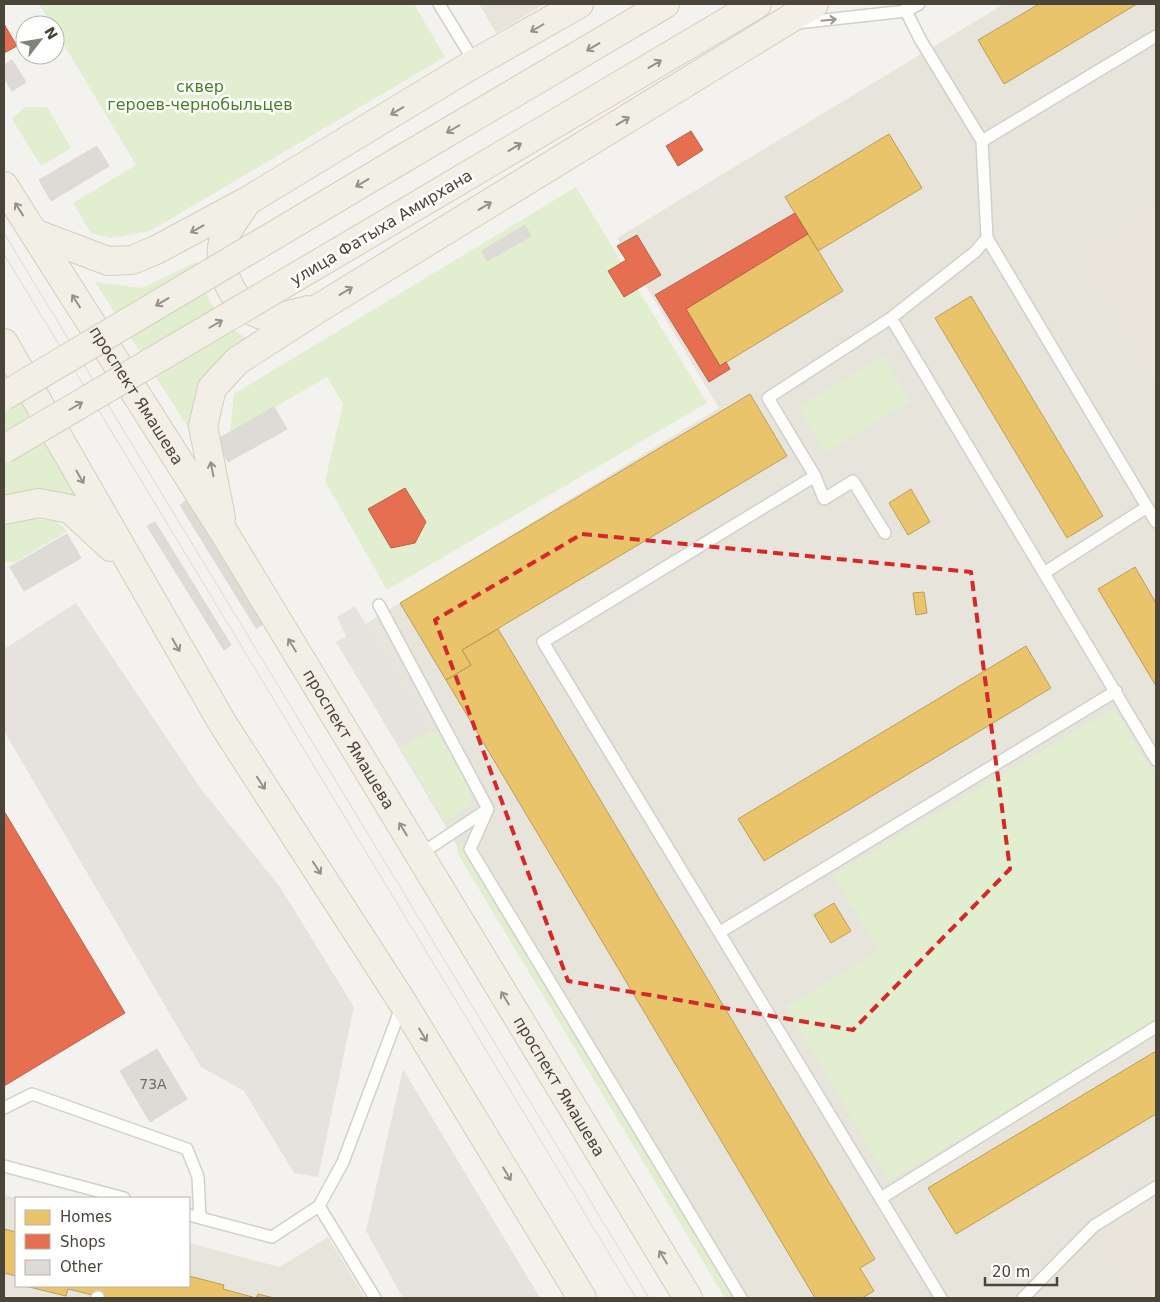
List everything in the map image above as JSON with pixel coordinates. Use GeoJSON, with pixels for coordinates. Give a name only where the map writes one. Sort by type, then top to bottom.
{"type":"FeatureCollection","features":[{"type":"Feature","properties":{"kind":"main road"},"geometry":{"type":"LineString","coordinates":[[34,233],[108,261],[132,260],[156,250],[249,200],[475,63],[579,4]]}},
{"type":"Feature","properties":{"kind":"main road"},"geometry":{"type":"LineString","coordinates":[[4,396],[665,4]]}},
{"type":"Feature","properties":{"kind":"main road","name":"улица Фатыха Амирхана"},"geometry":{"type":"LineString","coordinates":[[4,449],[756,4]]}},
{"type":"Feature","properties":{"kind":"main road"},"geometry":{"type":"LineString","coordinates":[[225,534],[203,426],[212,388],[237,361],[319,308],[814,4]]}},
{"type":"Feature","properties":{"kind":"main road","name":"проспект Ямашева"},"geometry":{"type":"LineString","coordinates":[[4,186],[225,534],[688,1298]]}},
{"type":"Feature","properties":{"kind":"main road"},"geometry":{"type":"LineString","coordinates":[[249,200],[229,229],[222,246],[227,280],[239,302],[262,315],[283,317],[319,308]]}},
{"type":"Feature","properties":{"kind":"main road"},"geometry":{"type":"LineString","coordinates":[[4,343],[223,724],[403,1002],[582,1298]]}},
{"type":"Feature","properties":{"kind":"main road"},"geometry":{"type":"LineString","coordinates":[[4,510],[39,503],[70,509],[129,563]]}},
{"type":"Feature","properties":{"kind":"lane"},"geometry":{"type":"LineString","coordinates":[[439,4],[475,63]]}},
{"type":"Feature","properties":{"kind":"lane"},"geometry":{"type":"LineString","coordinates":[[781,25],[919,4]]}},
{"type":"Feature","properties":{"kind":"lane"},"geometry":{"type":"LineString","coordinates":[[907,7],[920,39],[982,141],[987,238],[1156,522]]}},
{"type":"Feature","properties":{"kind":"lane"},"geometry":{"type":"LineString","coordinates":[[982,141],[1156,36]]}},
{"type":"Feature","properties":{"kind":"lane"},"geometry":{"type":"LineString","coordinates":[[885,533],[853,481],[824,499],[815,476],[768,398],[891,318],[975,252],[987,238]]}},
{"type":"Feature","properties":{"kind":"lane"},"geometry":{"type":"LineString","coordinates":[[891,318],[1156,760]]}},
{"type":"Feature","properties":{"kind":"lane"},"geometry":{"type":"LineString","coordinates":[[815,476],[543,642],[941,1298]]}},
{"type":"Feature","properties":{"kind":"lane"},"geometry":{"type":"LineString","coordinates":[[1044,573],[1148,507]]}},
{"type":"Feature","properties":{"kind":"lane"},"geometry":{"type":"LineString","coordinates":[[379,605],[488,809]]}},
{"type":"Feature","properties":{"kind":"lane"},"geometry":{"type":"LineString","coordinates":[[720,932],[1116,691]]}},
{"type":"Feature","properties":{"kind":"lane"},"geometry":{"type":"LineString","coordinates":[[418,855],[488,809]]}},
{"type":"Feature","properties":{"kind":"lane"},"geometry":{"type":"LineString","coordinates":[[488,809],[470,849],[741,1298]]}},
{"type":"Feature","properties":{"kind":"lane"},"geometry":{"type":"LineString","coordinates":[[190,1215],[272,1237],[319,1206],[343,1162],[403,1002]]}},
{"type":"Feature","properties":{"kind":"lane"},"geometry":{"type":"LineString","coordinates":[[880,1198],[1156,1027]]}},
{"type":"Feature","properties":{"kind":"lane"},"geometry":{"type":"LineString","coordinates":[[4,1108],[32,1094],[187,1149],[198,1178],[200,1218]]}},
{"type":"Feature","properties":{"kind":"lane"},"geometry":{"type":"LineString","coordinates":[[4,1166],[119,1197]]}},
{"type":"Feature","properties":{"kind":"lane"},"geometry":{"type":"LineString","coordinates":[[1023,1298],[1094,1226],[1156,1187]]}},
{"type":"Feature","properties":{"kind":"lane"},"geometry":{"type":"LineString","coordinates":[[319,1206],[376,1298]]}},
{"type":"Feature","properties":{"kind":"highlighted area"},"geometry":{"type":"Polygon","coordinates":[[[582,534],[971,572],[1010,869],[853,1030],[568,981],[435,620],[582,534]]]}},
{"type":"Feature","properties":{"kind":"shaded area"},"geometry":{"type":"Polygon","coordinates":[[[479,4],[545,4],[496,33],[479,4]]]}},
{"type":"Feature","properties":{"kind":"shaded area"},"geometry":{"type":"Polygon","coordinates":[[[1004,4],[1156,4],[1156,1298],[726,1298],[336,642],[719,408],[617,238],[1004,4]]]}},
{"type":"Feature","properties":{"kind":"shaded area"},"geometry":{"type":"Polygon","coordinates":[[[1156,206],[1156,384],[1078,254],[1156,206]]]}},
{"type":"Feature","properties":{"kind":"shaded area"},"geometry":{"type":"Polygon","coordinates":[[[76,603],[201,789],[280,887],[354,1007],[318,1177],[294,1173],[244,1091],[201,1067],[4,731],[4,649],[76,603]]]}},
{"type":"Feature","properties":{"kind":"shaded area"},"geometry":{"type":"Polygon","coordinates":[[[355,606],[429,730],[398,744],[346,656],[352,649],[337,617],[355,606]]]}},
{"type":"Feature","properties":{"kind":"shaded area"},"geometry":{"type":"Polygon","coordinates":[[[403,1069],[540,1298],[403,1298],[366,1231],[403,1069]]]}},
{"type":"Feature","properties":{"kind":"shaded area"},"geometry":{"type":"Polygon","coordinates":[[[4,1195],[15,1197],[15,1287],[190,1287],[190,1243],[280,1267],[328,1237],[365,1298],[4,1298],[4,1195]]]}},
{"type":"Feature","properties":{"kind":"shaded area"},"geometry":{"type":"Polygon","coordinates":[[[1156,1196],[1156,1298],[1138,1298],[1098,1232],[1156,1196]]]}},
{"type":"Feature","properties":{"kind":"green space","name":"сквер героев-чернобыльцев"},"geometry":{"type":"Polygon","coordinates":[[[39,4],[414,4],[445,57],[150,231],[111,238],[91,233],[73,203],[136,165],[65,47],[65,15],[46,15],[39,4]]]}},
{"type":"Feature","properties":{"kind":"green space"},"geometry":{"type":"Polygon","coordinates":[[[25,107],[47,107],[71,148],[41,166],[12,119],[25,107]]]}},
{"type":"Feature","properties":{"kind":"green space"},"geometry":{"type":"Polygon","coordinates":[[[576,187],[707,403],[387,590],[325,481],[343,404],[327,377],[230,433],[234,394],[576,187]]]}},
{"type":"Feature","properties":{"kind":"green space"},"geometry":{"type":"Polygon","coordinates":[[[196,262],[204,287],[220,317],[250,340],[218,365],[195,401],[191,432],[95,282],[142,288],[196,262]]]}},
{"type":"Feature","properties":{"kind":"green space"},"geometry":{"type":"Polygon","coordinates":[[[883,356],[910,401],[825,453],[798,407],[883,356]]]}},
{"type":"Feature","properties":{"kind":"green space"},"geometry":{"type":"Polygon","coordinates":[[[4,371],[75,495],[27,491],[4,496],[4,371]]]}},
{"type":"Feature","properties":{"kind":"green space"},"geometry":{"type":"Polygon","coordinates":[[[28,518],[55,521],[68,531],[14,563],[4,561],[4,522],[28,518]]]}},
{"type":"Feature","properties":{"kind":"green space"},"geometry":{"type":"Polygon","coordinates":[[[1114,708],[1156,779],[1156,1022],[889,1181],[786,1007],[879,951],[833,875],[1114,708]]]}},
{"type":"Feature","properties":{"kind":"green space"},"geometry":{"type":"Polygon","coordinates":[[[431,731],[438,734],[460,768],[470,797],[469,806],[445,822],[401,748],[431,731]]]}},
{"type":"Feature","properties":{"kind":"green space"},"geometry":{"type":"Polygon","coordinates":[[[462,842],[465,844],[742,1298],[725,1298],[458,854],[457,846],[462,842]]]}},
{"type":"Feature","properties":{"kind":"building: Homes"},"geometry":{"type":"Polygon","coordinates":[[[1039,4],[1137,4],[1004,84],[978,40],[1039,4]]]}},
{"type":"Feature","properties":{"kind":"building: Homes"},"geometry":{"type":"Polygon","coordinates":[[[889,134],[922,188],[818,251],[785,197],[889,134]]]}},
{"type":"Feature","properties":{"kind":"building: Homes"},"geometry":{"type":"Polygon","coordinates":[[[808,234],[843,291],[720,366],[686,309],[808,234]]]}},
{"type":"Feature","properties":{"kind":"building: Homes"},"geometry":{"type":"Polygon","coordinates":[[[971,296],[1103,516],[1067,538],[935,318],[971,296]]]}},
{"type":"Feature","properties":{"kind":"building: Homes"},"geometry":{"type":"Polygon","coordinates":[[[750,394],[787,456],[462,650],[471,665],[446,680],[400,603],[750,394]]]}},
{"type":"Feature","properties":{"kind":"building: Homes"},"geometry":{"type":"Polygon","coordinates":[[[911,489],[930,522],[908,535],[889,503],[911,489]]]}},
{"type":"Feature","properties":{"kind":"building: Homes"},"geometry":{"type":"Polygon","coordinates":[[[1135,567],[1156,603],[1156,686],[1098,589],[1135,567]]]}},
{"type":"Feature","properties":{"kind":"building: Homes"},"geometry":{"type":"Polygon","coordinates":[[[924,592],[927,613],[916,615],[913,593],[924,592]]]}},
{"type":"Feature","properties":{"kind":"building: Homes"},"geometry":{"type":"Polygon","coordinates":[[[498,629],[875,1259],[860,1268],[874,1291],[862,1298],[815,1298],[446,680],[471,665],[462,650],[498,629]]]}},
{"type":"Feature","properties":{"kind":"building: Homes"},"geometry":{"type":"Polygon","coordinates":[[[1026,646],[1051,688],[764,861],[738,819],[1026,646]]]}},
{"type":"Feature","properties":{"kind":"building: Homes"},"geometry":{"type":"Polygon","coordinates":[[[834,903],[851,931],[831,943],[814,915],[834,903]]]}},
{"type":"Feature","properties":{"kind":"building: Homes"},"geometry":{"type":"Polygon","coordinates":[[[1156,1051],[1156,1114],[956,1234],[928,1188],[1156,1051]]]}},
{"type":"Feature","properties":{"kind":"building: Homes"},"geometry":{"type":"Polygon","coordinates":[[[4,1229],[15,1232],[15,1276],[4,1273],[4,1229]]]}},
{"type":"Feature","properties":{"kind":"building: Homes"},"geometry":{"type":"Polygon","coordinates":[[[190,1276],[224,1285],[223,1289],[256,1298],[104,1298],[68,1289],[66,1296],[29,1287],[190,1287],[190,1276]]]}},
{"type":"Feature","properties":{"kind":"building: Homes"},"geometry":{"type":"Polygon","coordinates":[[[258,1294],[274,1298],[256,1298],[258,1294]]]}},
{"type":"Feature","properties":{"kind":"building: Shops"},"geometry":{"type":"Polygon","coordinates":[[[4,24],[15,43],[15,47],[4,53],[4,24]]]}},
{"type":"Feature","properties":{"kind":"building: Shops"},"geometry":{"type":"Polygon","coordinates":[[[691,131],[703,150],[678,166],[666,146],[691,131]]]}},
{"type":"Feature","properties":{"kind":"building: Shops"},"geometry":{"type":"Polygon","coordinates":[[[795,213],[808,234],[686,309],[720,366],[726,362],[730,369],[709,382],[655,295],[795,213]]]}},
{"type":"Feature","properties":{"kind":"building: Shops"},"geometry":{"type":"Polygon","coordinates":[[[637,235],[661,275],[624,297],[608,271],[626,260],[617,246],[637,235]]]}},
{"type":"Feature","properties":{"kind":"building: Shops"},"geometry":{"type":"Polygon","coordinates":[[[405,488],[426,522],[415,543],[391,548],[368,509],[405,488]]]}},
{"type":"Feature","properties":{"kind":"building: Shops"},"geometry":{"type":"Polygon","coordinates":[[[4,811],[125,1013],[4,1086],[4,811]]]}},
{"type":"Feature","properties":{"kind":"building: Other"},"geometry":{"type":"Polygon","coordinates":[[[12,60],[26,82],[12,91],[4,78],[4,65],[12,60]]]}},
{"type":"Feature","properties":{"kind":"building: Other"},"geometry":{"type":"Polygon","coordinates":[[[97,146],[109,166],[51,201],[39,180],[97,146]]]}},
{"type":"Feature","properties":{"kind":"building: Other"},"geometry":{"type":"Polygon","coordinates":[[[525,225],[531,236],[487,261],[482,251],[525,225]]]}},
{"type":"Feature","properties":{"kind":"building: Other"},"geometry":{"type":"Polygon","coordinates":[[[274,407],[287,429],[228,462],[216,440],[274,407]]]}},
{"type":"Feature","properties":{"kind":"building: Other"},"geometry":{"type":"Polygon","coordinates":[[[187,500],[264,624],[256,628],[180,505],[187,500]]]}},
{"type":"Feature","properties":{"kind":"building: Other"},"geometry":{"type":"Polygon","coordinates":[[[155,522],[231,645],[224,650],[147,526],[155,522]]]}},
{"type":"Feature","properties":{"kind":"building: Other"},"geometry":{"type":"Polygon","coordinates":[[[67,534],[81,558],[24,591],[10,567],[67,534]]]}},
{"type":"Feature","properties":{"kind":"building: Other"},"geometry":{"type":"Polygon","coordinates":[[[157,1049],[187,1099],[150,1122],[120,1071],[157,1049]]]}},
{"type":"Feature","properties":{"kind":"tram line"},"geometry":{"type":"LineString","coordinates":[[4,233],[649,1298]]}},
{"type":"Feature","properties":{"kind":"tram line"},"geometry":{"type":"LineString","coordinates":[[4,254],[636,1298]]}}]}
